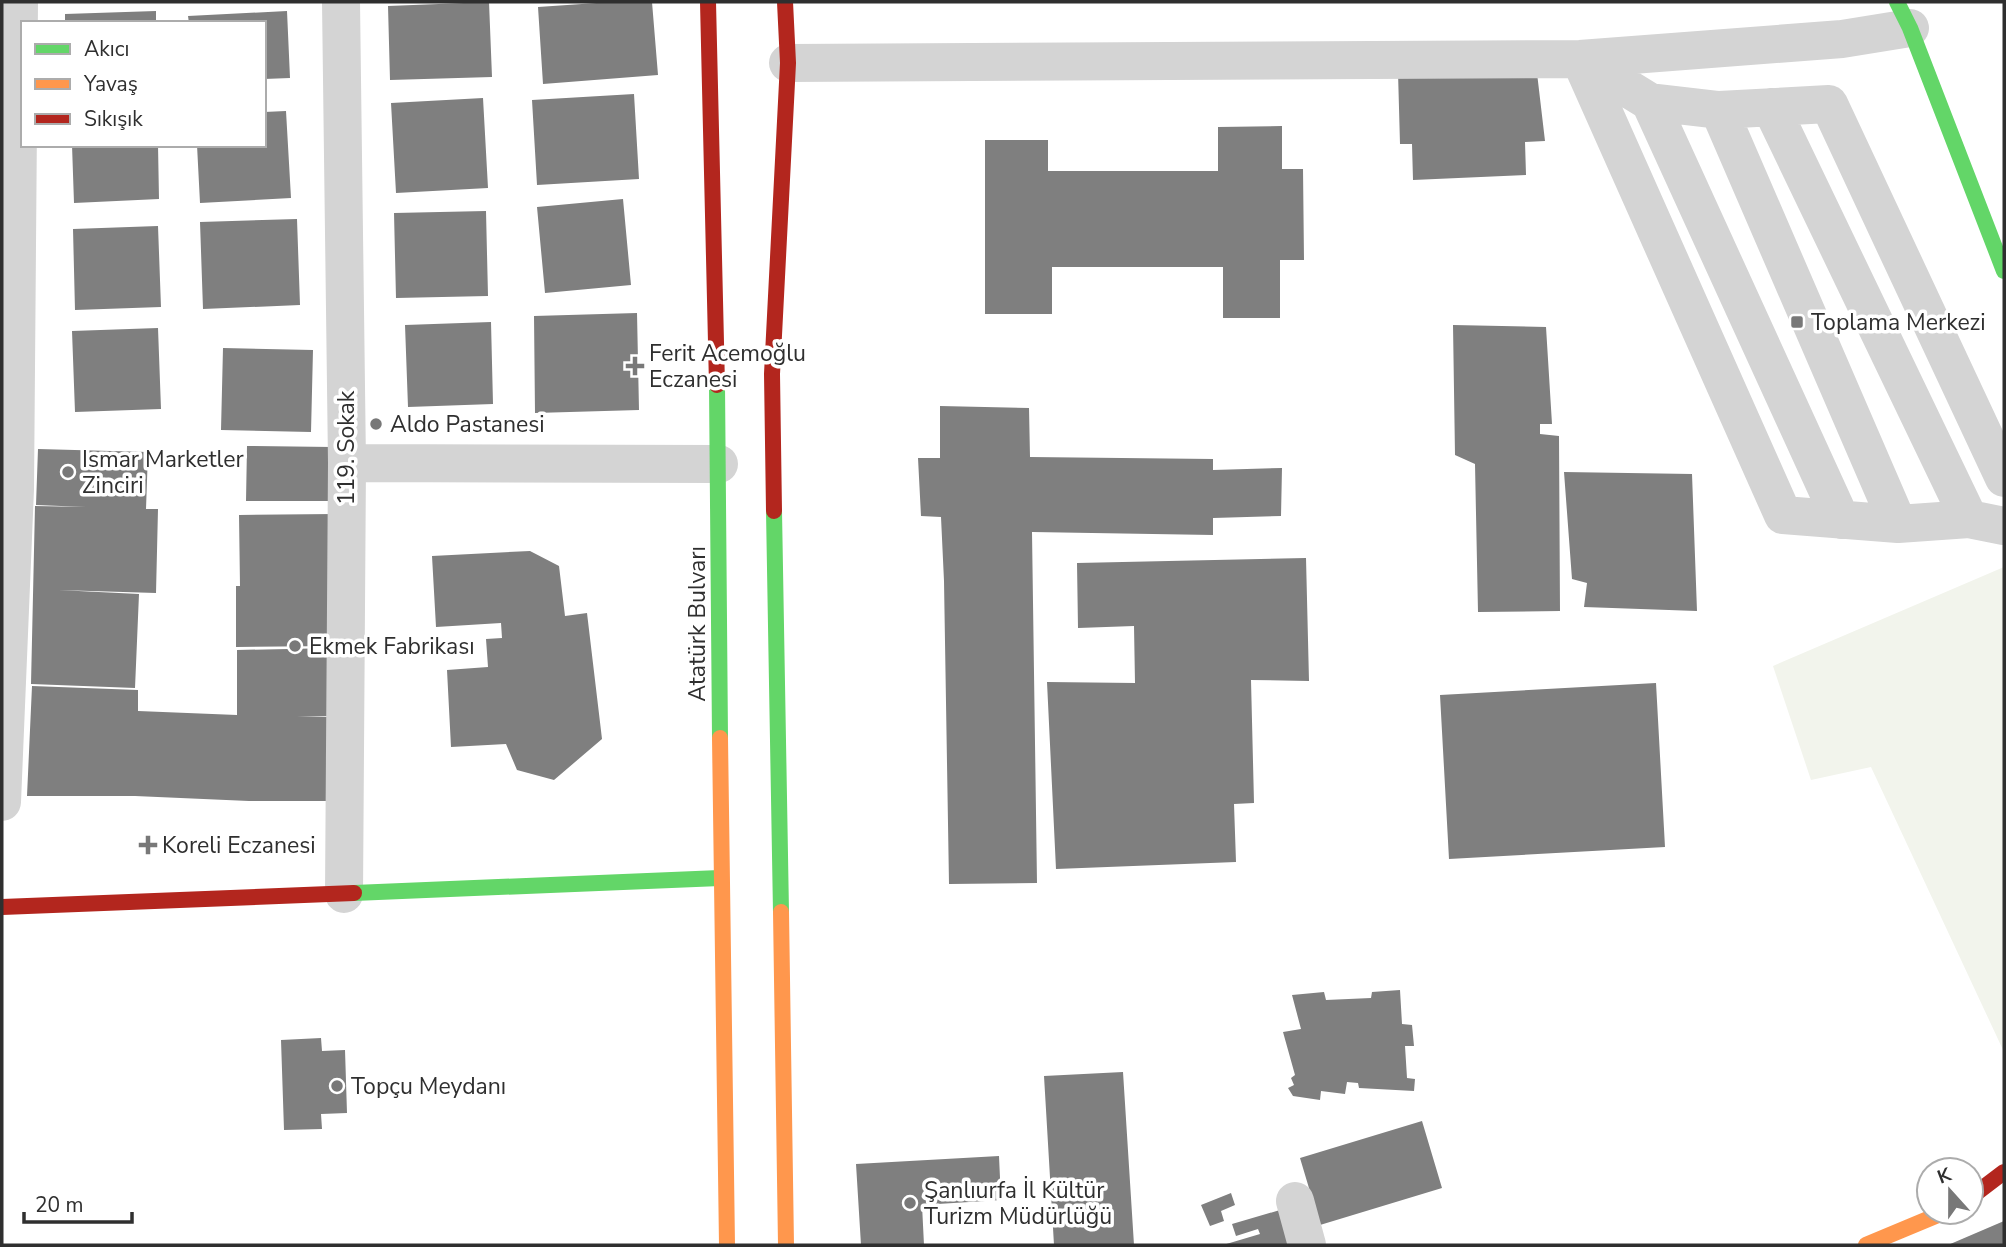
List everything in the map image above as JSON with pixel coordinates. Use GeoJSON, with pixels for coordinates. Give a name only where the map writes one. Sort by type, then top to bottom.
{"type":"FeatureCollection","features":[{"type":"Feature","properties":{"kind":"main road","name":"Atatürk Bulvarı"},"geometry":{"type":"LineString","coordinates":[[708,2],[719,464],[720,878],[727,1245]]}},
{"type":"Feature","properties":{"kind":"main road"},"geometry":{"type":"LineString","coordinates":[[785,2],[788,63],[772,374],[786,1245]]}},
{"type":"Feature","properties":{"kind":"main road"},"geometry":{"type":"LineString","coordinates":[[1903,15],[2004,271]]}},
{"type":"Feature","properties":{"kind":"main road"},"geometry":{"type":"LineString","coordinates":[[2,907],[720,878]]}},
{"type":"Feature","properties":{"kind":"main road"},"geometry":{"type":"LineString","coordinates":[[1985,1188],[2004,1172]]}},
{"type":"Feature","properties":{"kind":"main road"},"geometry":{"type":"LineString","coordinates":[[720,1245],[726,1176]]}},
{"type":"Feature","properties":{"kind":"main road"},"geometry":{"type":"LineString","coordinates":[[1985,1195],[2004,1190]]}},
{"type":"Feature","properties":{"kind":"main road"},"geometry":{"type":"LineString","coordinates":[[1866,1245],[1915,1225]]}},
{"type":"Feature","properties":{"kind":"street"},"geometry":{"type":"LineString","coordinates":[[2,802],[19,2]]}},
{"type":"Feature","properties":{"kind":"street","name":"119. Sokak"},"geometry":{"type":"LineString","coordinates":[[341,2],[347,463],[344,894]]}},
{"type":"Feature","properties":{"kind":"street"},"geometry":{"type":"LineString","coordinates":[[788,63],[1580,59],[1842,39],[1903,15]]}},
{"type":"Feature","properties":{"kind":"street"},"geometry":{"type":"LineString","coordinates":[[1580,59],[1650,102],[1719,110],[1829,104],[2004,478]]}},
{"type":"Feature","properties":{"kind":"street"},"geometry":{"type":"LineString","coordinates":[[1580,59],[1783,515],[1898,524],[1986,523],[1771,107]]}},
{"type":"Feature","properties":{"kind":"street"},"geometry":{"type":"LineString","coordinates":[[1650,102],[1841,520]]}},
{"type":"Feature","properties":{"kind":"street"},"geometry":{"type":"LineString","coordinates":[[1719,110],[1898,524]]}},
{"type":"Feature","properties":{"kind":"street"},"geometry":{"type":"LineString","coordinates":[[347,463],[719,464]]}},
{"type":"Feature","properties":{"kind":"street"},"geometry":{"type":"LineString","coordinates":[[1295,1201],[1307,1245]]}},
{"type":"Feature","properties":{"kind":"shaded area"},"geometry":{"type":"Polygon","coordinates":[[[2004,567],[2004,1052],[1871,767],[1811,780],[1773,666],[2004,567]]]}},
{"type":"Feature","properties":{"kind":"building"},"geometry":{"type":"Polygon","coordinates":[[[489,2],[492,77],[390,80],[388,6],[489,2]]]}},
{"type":"Feature","properties":{"kind":"building"},"geometry":{"type":"Polygon","coordinates":[[[652,2],[658,75],[543,84],[538,7],[652,2]]]}},
{"type":"Feature","properties":{"kind":"building"},"geometry":{"type":"Polygon","coordinates":[[[156,11],[156,21],[65,21],[65,14],[156,11]]]}},
{"type":"Feature","properties":{"kind":"building"},"geometry":{"type":"Polygon","coordinates":[[[287,11],[290,78],[266,79],[266,21],[189,21],[188,16],[287,11]]]}},
{"type":"Feature","properties":{"kind":"building"},"geometry":{"type":"Polygon","coordinates":[[[1398,72],[1537,73],[1545,141],[1525,142],[1526,175],[1413,180],[1412,144],[1400,144],[1398,72]]]}},
{"type":"Feature","properties":{"kind":"building"},"geometry":{"type":"Polygon","coordinates":[[[634,94],[639,179],[537,185],[532,100],[634,94]]]}},
{"type":"Feature","properties":{"kind":"building"},"geometry":{"type":"Polygon","coordinates":[[[483,98],[488,188],[396,193],[391,103],[483,98]]]}},
{"type":"Feature","properties":{"kind":"building"},"geometry":{"type":"Polygon","coordinates":[[[286,111],[291,198],[200,203],[197,147],[266,147],[266,112],[286,111]]]}},
{"type":"Feature","properties":{"kind":"building"},"geometry":{"type":"Polygon","coordinates":[[[1282,126],[1282,169],[1303,169],[1304,260],[1280,260],[1280,318],[1223,318],[1223,267],[1052,267],[1052,314],[985,314],[985,140],[1048,140],[1048,171],[1218,171],[1218,127],[1282,126]]]}},
{"type":"Feature","properties":{"kind":"building"},"geometry":{"type":"Polygon","coordinates":[[[72,147],[158,147],[159,199],[74,203],[72,147]]]}},
{"type":"Feature","properties":{"kind":"building"},"geometry":{"type":"Polygon","coordinates":[[[623,199],[631,285],[545,293],[537,207],[623,199]]]}},
{"type":"Feature","properties":{"kind":"building"},"geometry":{"type":"Polygon","coordinates":[[[486,211],[488,296],[396,298],[394,213],[486,211]]]}},
{"type":"Feature","properties":{"kind":"building"},"geometry":{"type":"Polygon","coordinates":[[[297,219],[300,305],[203,309],[200,222],[297,219]]]}},
{"type":"Feature","properties":{"kind":"building"},"geometry":{"type":"Polygon","coordinates":[[[158,226],[161,307],[75,310],[73,229],[158,226]]]}},
{"type":"Feature","properties":{"kind":"building"},"geometry":{"type":"Polygon","coordinates":[[[637,313],[639,410],[535,413],[534,316],[637,313]]]}},
{"type":"Feature","properties":{"kind":"building"},"geometry":{"type":"Polygon","coordinates":[[[491,322],[493,404],[408,407],[405,325],[491,322]]]}},
{"type":"Feature","properties":{"kind":"building"},"geometry":{"type":"Polygon","coordinates":[[[1453,325],[1546,327],[1552,424],[1540,424],[1540,434],[1559,436],[1560,611],[1478,612],[1475,464],[1455,455],[1453,325]]]}},
{"type":"Feature","properties":{"kind":"building"},"geometry":{"type":"Polygon","coordinates":[[[158,328],[161,409],[75,412],[72,331],[158,328]]]}},
{"type":"Feature","properties":{"kind":"building"},"geometry":{"type":"Polygon","coordinates":[[[223,348],[313,350],[311,432],[221,430],[223,348]]]}},
{"type":"Feature","properties":{"kind":"building"},"geometry":{"type":"Polygon","coordinates":[[[940,406],[1029,408],[1030,457],[1213,459],[1213,470],[1282,468],[1281,516],[1213,518],[1213,535],[1032,532],[1037,883],[949,884],[941,517],[921,516],[918,458],[940,458],[940,406]]]}},
{"type":"Feature","properties":{"kind":"building"},"geometry":{"type":"Polygon","coordinates":[[[247,446],[332,447],[332,501],[246,501],[247,446]]]}},
{"type":"Feature","properties":{"kind":"building"},"geometry":{"type":"Polygon","coordinates":[[[38,449],[148,452],[146,509],[158,509],[156,593],[58,590],[139,594],[135,688],[31,684],[35,506],[86,507],[36,505],[38,449]]]}},
{"type":"Feature","properties":{"kind":"building"},"geometry":{"type":"Polygon","coordinates":[[[1564,472],[1692,474],[1697,611],[1584,607],[1587,583],[1572,579],[1564,472]]]}},
{"type":"Feature","properties":{"kind":"building"},"geometry":{"type":"Polygon","coordinates":[[[335,514],[333,646],[236,647],[236,586],[240,586],[239,515],[335,514]]]}},
{"type":"Feature","properties":{"kind":"building"},"geometry":{"type":"Polygon","coordinates":[[[530,551],[559,566],[565,616],[587,613],[602,739],[554,780],[517,770],[506,744],[451,747],[447,670],[488,667],[486,639],[502,638],[501,623],[436,627],[432,556],[530,551]]]}},
{"type":"Feature","properties":{"kind":"building"},"geometry":{"type":"Polygon","coordinates":[[[1306,558],[1309,681],[1251,680],[1254,803],[1234,804],[1236,862],[1056,869],[1047,682],[1135,683],[1134,626],[1078,628],[1077,563],[1306,558]]]}},
{"type":"Feature","properties":{"kind":"building"},"geometry":{"type":"Polygon","coordinates":[[[334,648],[335,716],[297,717],[334,717],[334,801],[27,796],[32,686],[138,690],[138,711],[237,715],[237,650],[334,648]]]}},
{"type":"Feature","properties":{"kind":"building"},"geometry":{"type":"Polygon","coordinates":[[[1656,683],[1665,847],[1449,859],[1440,695],[1656,683]]]}},
{"type":"Feature","properties":{"kind":"building"},"geometry":{"type":"Polygon","coordinates":[[[1400,990],[1402,1024],[1412,1025],[1414,1046],[1405,1046],[1407,1078],[1415,1079],[1414,1091],[1359,1088],[1358,1083],[1347,1082],[1345,1094],[1321,1091],[1320,1100],[1293,1096],[1288,1088],[1294,1085],[1291,1078],[1295,1075],[1283,1032],[1301,1029],[1292,995],[1324,992],[1326,1000],[1371,998],[1372,992],[1400,990]]]}},
{"type":"Feature","properties":{"kind":"building"},"geometry":{"type":"Polygon","coordinates":[[[321,1038],[322,1051],[345,1050],[347,1113],[321,1114],[322,1129],[284,1130],[281,1040],[321,1038]]]}},
{"type":"Feature","properties":{"kind":"building"},"geometry":{"type":"Polygon","coordinates":[[[1123,1072],[1134,1245],[1054,1245],[1044,1076],[1123,1072]]]}},
{"type":"Feature","properties":{"kind":"building"},"geometry":{"type":"Polygon","coordinates":[[[1422,1121],[1442,1188],[1320,1225],[1300,1158],[1422,1121]]]}},
{"type":"Feature","properties":{"kind":"building","name":"Şanlıurfa İl Kültür Turizm Müdürlüğü"},"geometry":{"type":"Polygon","coordinates":[[[999,1156],[1001,1200],[922,1205],[924,1245],[861,1245],[856,1164],[999,1156]]]}},
{"type":"Feature","properties":{"kind":"building"},"geometry":{"type":"Polygon","coordinates":[[[1231,1193],[1235,1205],[1221,1211],[1224,1221],[1210,1226],[1201,1205],[1231,1193]]]}},
{"type":"Feature","properties":{"kind":"building"},"geometry":{"type":"Polygon","coordinates":[[[1280,1210],[1290,1245],[1223,1245],[1260,1234],[1258,1229],[1236,1236],[1232,1224],[1280,1210]]]}},
{"type":"Feature","properties":{"kind":"building"},"geometry":{"type":"Polygon","coordinates":[[[2004,1221],[2004,1245],[1948,1245],[2004,1221]]]}},
{"type":"Feature","properties":{"kind":"traffic: fast"},"geometry":{"type":"LineString","coordinates":[[1897,2],[1910,28],[2004,271]]}},
{"type":"Feature","properties":{"kind":"traffic: fast"},"geometry":{"type":"LineString","coordinates":[[717,385],[720,738]]}},
{"type":"Feature","properties":{"kind":"traffic: fast"},"geometry":{"type":"LineString","coordinates":[[774,511],[781,912]]}},
{"type":"Feature","properties":{"kind":"traffic: fast"},"geometry":{"type":"LineString","coordinates":[[354,893],[720,878]]}},
{"type":"Feature","properties":{"kind":"traffic: slow"},"geometry":{"type":"LineString","coordinates":[[720,738],[727,1245]]}},
{"type":"Feature","properties":{"kind":"traffic: slow"},"geometry":{"type":"LineString","coordinates":[[781,912],[786,1245]]}},
{"type":"Feature","properties":{"kind":"traffic: slow"},"geometry":{"type":"LineString","coordinates":[[1866,1245],[1915,1225]]}},
{"type":"Feature","properties":{"kind":"traffic: jam"},"geometry":{"type":"LineString","coordinates":[[708,2],[717,385]]}},
{"type":"Feature","properties":{"kind":"traffic: jam"},"geometry":{"type":"LineString","coordinates":[[774,511],[772,374],[788,63],[785,2]]}},
{"type":"Feature","properties":{"kind":"traffic: jam"},"geometry":{"type":"LineString","coordinates":[[2,907],[354,893]]}},
{"type":"Feature","properties":{"kind":"traffic: jam"},"geometry":{"type":"LineString","coordinates":[[1985,1186],[2004,1172]]}},
{"type":"Feature","properties":{"kind":"place","name":"Toplama Merkezi"},"geometry":{"type":"Point","coordinates":[1797,322]}},
{"type":"Feature","properties":{"kind":"place","name":"Ferit Acemoğlu Eczanesi"},"geometry":{"type":"Point","coordinates":[635,366]}},
{"type":"Feature","properties":{"kind":"place","name":"Aldo Pastanesi"},"geometry":{"type":"Point","coordinates":[376,424]}},
{"type":"Feature","properties":{"kind":"place","name":"Ismar Marketler Zinciri"},"geometry":{"type":"Point","coordinates":[68,472]}},
{"type":"Feature","properties":{"kind":"place","name":"Ekmek Fabrikası"},"geometry":{"type":"Point","coordinates":[295,646]}},
{"type":"Feature","properties":{"kind":"place","name":"Koreli Eczanesi"},"geometry":{"type":"Point","coordinates":[148,845]}},
{"type":"Feature","properties":{"kind":"place","name":"Topçu Meydanı"},"geometry":{"type":"Point","coordinates":[337,1086]}},
{"type":"Feature","properties":{"kind":"place","name":"Şanlıurfa İl Kültür Turizm Müdürlüğü"},"geometry":{"type":"Point","coordinates":[910,1203]}}]}
